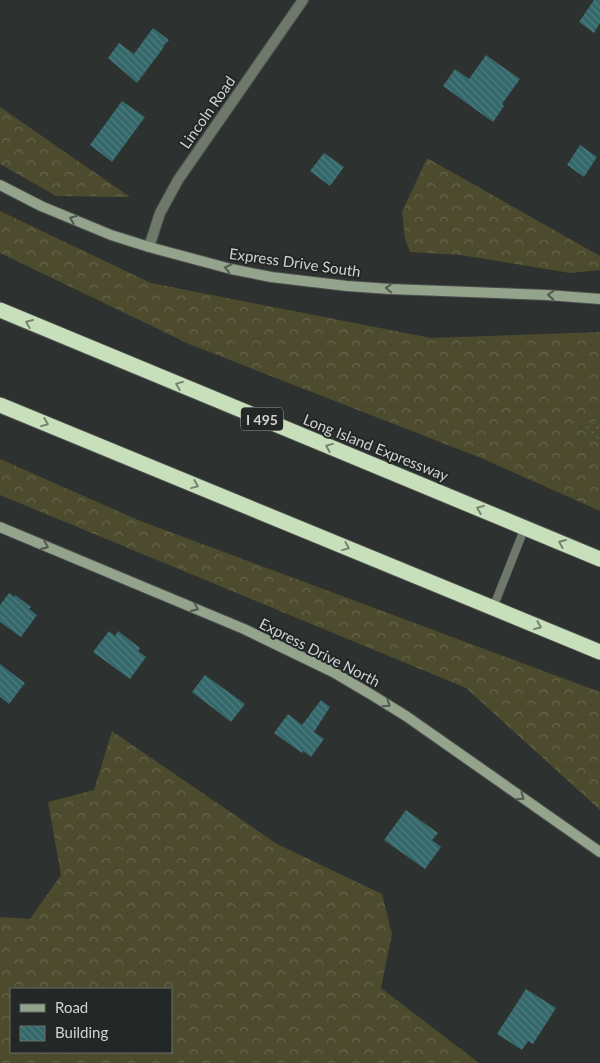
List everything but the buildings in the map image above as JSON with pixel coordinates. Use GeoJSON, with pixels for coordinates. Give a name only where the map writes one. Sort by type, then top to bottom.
{"type":"FeatureCollection","features":[{"type":"Feature","properties":{"kind":"highway","name":"Long Island Expressway"},"geometry":{"type":"LineString","coordinates":[[0,310],[600,559]]}},
{"type":"Feature","properties":{"kind":"highway"},"geometry":{"type":"LineString","coordinates":[[0,405],[600,652]]}},
{"type":"Feature","properties":{"kind":"main road","name":"Express Drive South"},"geometry":{"type":"LineString","coordinates":[[0,186],[41,206],[111,235],[231,269],[310,282],[390,289],[600,299]]}},
{"type":"Feature","properties":{"kind":"main road","name":"Express Drive North"},"geometry":{"type":"LineString","coordinates":[[0,527],[244,629],[333,672],[406,716],[600,852]]}},
{"type":"Feature","properties":{"kind":"street","name":"Lincoln Road"},"geometry":{"type":"LineString","coordinates":[[149,247],[160,213],[178,180],[303,0]]}},
{"type":"Feature","properties":{"kind":"lane"},"geometry":{"type":"LineString","coordinates":[[493,608],[525,527]]}},
{"type":"Feature","properties":{"kind":"green space"},"geometry":{"type":"Polygon","coordinates":[[[0,107],[130,197],[56,196],[0,164],[0,107]]]}},
{"type":"Feature","properties":{"kind":"green space"},"geometry":{"type":"Polygon","coordinates":[[[427,158],[600,256],[600,270],[570,273],[461,255],[410,252],[405,239],[402,212],[427,158]]]}},
{"type":"Feature","properties":{"kind":"green space"},"geometry":{"type":"Polygon","coordinates":[[[0,211],[151,283],[431,338],[600,332],[600,420],[579,427],[600,444],[600,511],[481,458],[189,344],[0,253],[0,211]]]}},
{"type":"Feature","properties":{"kind":"green space"},"geometry":{"type":"Polygon","coordinates":[[[600,420],[600,444],[579,427],[600,420]]]}},
{"type":"Feature","properties":{"kind":"green space"},"geometry":{"type":"Polygon","coordinates":[[[0,459],[138,520],[600,692],[600,810],[466,688],[0,495],[0,459]]]}},
{"type":"Feature","properties":{"kind":"green space"},"geometry":{"type":"Polygon","coordinates":[[[112,731],[277,844],[382,894],[392,934],[381,988],[479,1063],[0,1063],[0,917],[30,919],[61,875],[48,802],[94,790],[112,731]]]}}]}
